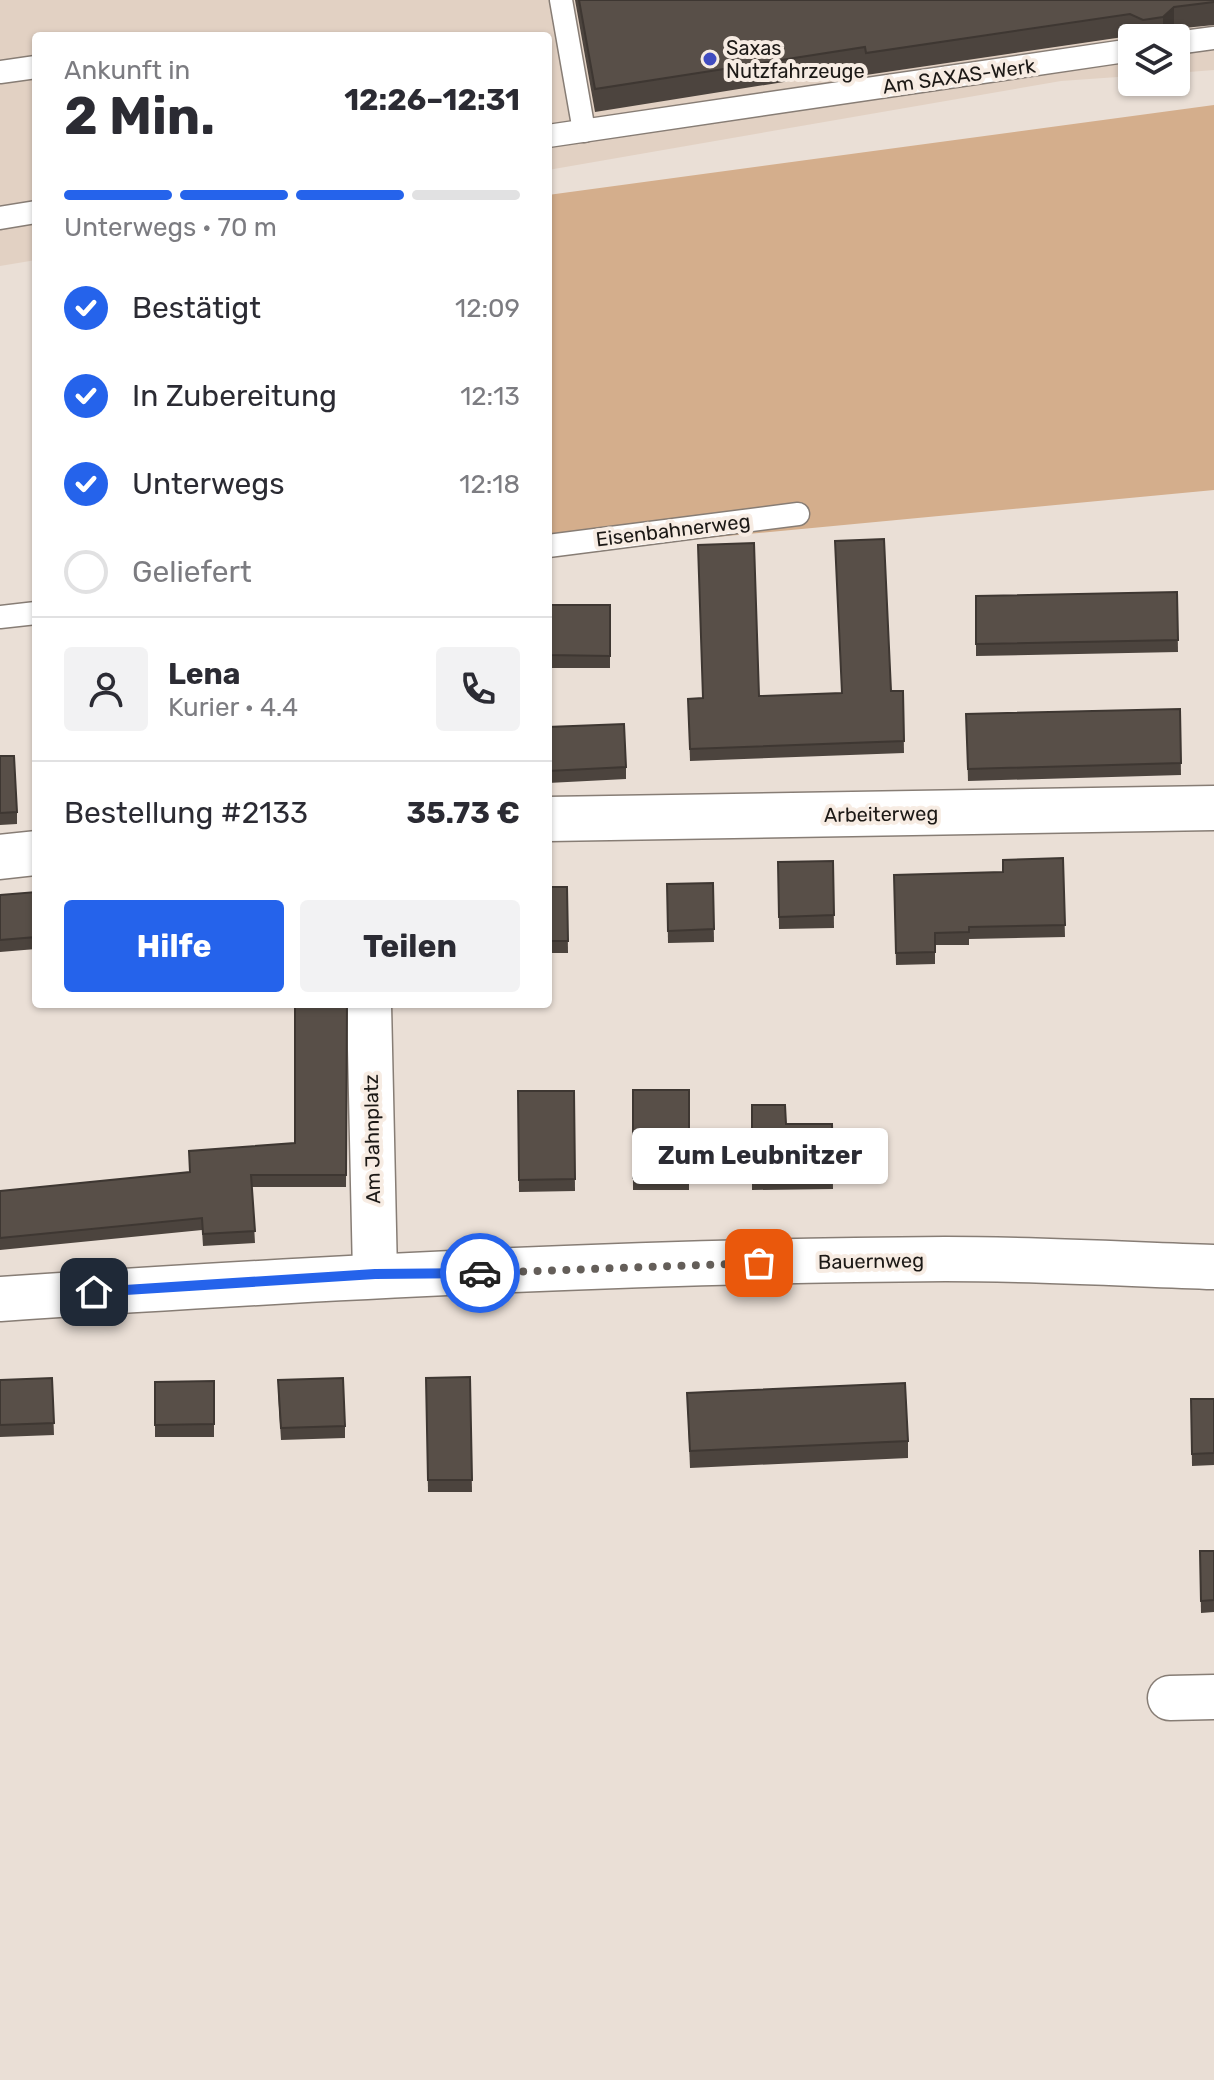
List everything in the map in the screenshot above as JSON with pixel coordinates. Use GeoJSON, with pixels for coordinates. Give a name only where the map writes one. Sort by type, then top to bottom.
{"type":"FeatureCollection","features":[{"type":"Feature","properties":{"kind":"street","name":"Arbeiterweg"},"geometry":{"type":"LineString","coordinates":[[552,819],[1214,808]]}},
{"type":"Feature","properties":{"kind":"street"},"geometry":{"type":"LineString","coordinates":[[0,857],[32,853]]}},
{"type":"Feature","properties":{"kind":"street","name":"Am Jahnplatz"},"geometry":{"type":"LineString","coordinates":[[369,1008],[375,1274]]}},
{"type":"Feature","properties":{"kind":"street","name":"Bauernweg"},"geometry":{"type":"LineString","coordinates":[[0,1299],[375,1274],[948,1259],[1214,1267]]}},
{"type":"Feature","properties":{"kind":"street"},"geometry":{"type":"LineString","coordinates":[[1170,1698],[1214,1697]]}},
{"type":"Feature","properties":{"kind":"lane"},"geometry":{"type":"LineString","coordinates":[[561,0],[584,131]]}},
{"type":"Feature","properties":{"kind":"lane"},"geometry":{"type":"LineString","coordinates":[[1190,41],[1214,38]]}},
{"type":"Feature","properties":{"kind":"lane","name":"Am SAXAS-Werk"},"geometry":{"type":"LineString","coordinates":[[552,135],[1118,52]]}},
{"type":"Feature","properties":{"kind":"lane"},"geometry":{"type":"LineString","coordinates":[[0,72],[32,68]]}},
{"type":"Feature","properties":{"kind":"lane"},"geometry":{"type":"LineString","coordinates":[[0,218],[32,213]]}},
{"type":"Feature","properties":{"kind":"lane","name":"Eisenbahnerweg"},"geometry":{"type":"LineString","coordinates":[[552,545],[798,514]]}},
{"type":"Feature","properties":{"kind":"lane"},"geometry":{"type":"LineString","coordinates":[[0,617],[32,613]]}},
{"type":"Feature","properties":{"kind":"shaded area"},"geometry":{"type":"Polygon","coordinates":[[[0,0],[1214,0],[1214,70],[1190,72],[1190,24],[1118,24],[1118,77],[1061,81],[552,169],[552,32],[32,32],[32,261],[0,266],[0,0]]]}},
{"type":"Feature","properties":{"kind":"shaded area"},"geometry":{"type":"Polygon","coordinates":[[[1214,105],[1214,490],[552,553],[552,194],[1214,105]]]}},
{"type":"Feature","properties":{"kind":"building","name":"Saxas Nutzfahrzeuge"},"geometry":{"type":"Polygon","coordinates":[[[579,0],[1214,2],[1174,7],[1163,17],[1143,20],[1130,14],[866,53],[865,47],[595,89],[579,0]]]}},
{"type":"Feature","properties":{"kind":"building"},"geometry":{"type":"Polygon","coordinates":[[[884,539],[891,691],[903,691],[904,741],[690,749],[688,699],[703,698],[698,545],[754,543],[759,696],[842,693],[835,541],[884,539]]]}},
{"type":"Feature","properties":{"kind":"building"},"geometry":{"type":"Polygon","coordinates":[[[1177,592],[1178,640],[976,644],[976,596],[1177,592]]]}},
{"type":"Feature","properties":{"kind":"building"},"geometry":{"type":"Polygon","coordinates":[[[552,605],[610,605],[610,656],[552,655],[552,605]]]}},
{"type":"Feature","properties":{"kind":"building"},"geometry":{"type":"Polygon","coordinates":[[[1180,709],[1181,763],[968,769],[966,714],[1180,709]]]}},
{"type":"Feature","properties":{"kind":"building"},"geometry":{"type":"Polygon","coordinates":[[[624,724],[626,767],[552,771],[552,727],[624,724]]]}},
{"type":"Feature","properties":{"kind":"building"},"geometry":{"type":"Polygon","coordinates":[[[0,756],[14,756],[17,812],[0,813],[0,756]]]}},
{"type":"Feature","properties":{"kind":"building"},"geometry":{"type":"Polygon","coordinates":[[[1063,858],[1065,925],[969,927],[969,932],[935,933],[935,952],[896,953],[894,875],[1003,872],[1003,860],[1063,858]]]}},
{"type":"Feature","properties":{"kind":"building"},"geometry":{"type":"Polygon","coordinates":[[[833,861],[834,915],[779,917],[778,862],[833,861]]]}},
{"type":"Feature","properties":{"kind":"building"},"geometry":{"type":"Polygon","coordinates":[[[713,883],[714,929],[668,931],[667,884],[713,883]]]}},
{"type":"Feature","properties":{"kind":"building"},"geometry":{"type":"Polygon","coordinates":[[[552,887],[567,887],[568,941],[552,941],[552,887]]]}},
{"type":"Feature","properties":{"kind":"building"},"geometry":{"type":"Polygon","coordinates":[[[32,892],[32,937],[0,940],[0,895],[32,892]]]}},
{"type":"Feature","properties":{"kind":"building"},"geometry":{"type":"Polygon","coordinates":[[[295,1008],[347,1008],[346,1175],[251,1175],[255,1231],[203,1234],[202,1218],[0,1238],[0,1191],[190,1172],[189,1151],[295,1143],[295,1008]]]}},
{"type":"Feature","properties":{"kind":"building"},"geometry":{"type":"Polygon","coordinates":[[[633,1090],[689,1090],[689,1178],[633,1178],[633,1090]]]}},
{"type":"Feature","properties":{"kind":"building"},"geometry":{"type":"Polygon","coordinates":[[[518,1091],[574,1091],[575,1179],[519,1180],[518,1091]]]}},
{"type":"Feature","properties":{"kind":"building"},"geometry":{"type":"Polygon","coordinates":[[[752,1105],[785,1105],[786,1124],[832,1124],[833,1177],[752,1178],[752,1105]]]}},
{"type":"Feature","properties":{"kind":"building"},"geometry":{"type":"Polygon","coordinates":[[[470,1377],[472,1480],[428,1480],[426,1378],[470,1377]]]}},
{"type":"Feature","properties":{"kind":"building"},"geometry":{"type":"Polygon","coordinates":[[[52,1378],[54,1423],[0,1425],[0,1380],[52,1378]]]}},
{"type":"Feature","properties":{"kind":"building"},"geometry":{"type":"Polygon","coordinates":[[[343,1378],[345,1426],[281,1428],[278,1380],[343,1378]]]}},
{"type":"Feature","properties":{"kind":"building"},"geometry":{"type":"Polygon","coordinates":[[[214,1381],[214,1424],[155,1425],[155,1382],[214,1381]]]}},
{"type":"Feature","properties":{"kind":"building"},"geometry":{"type":"Polygon","coordinates":[[[905,1383],[908,1441],[690,1451],[687,1393],[905,1383]]]}},
{"type":"Feature","properties":{"kind":"building"},"geometry":{"type":"Polygon","coordinates":[[[1191,1399],[1214,1399],[1214,1453],[1192,1454],[1191,1399]]]}},
{"type":"Feature","properties":{"kind":"building"},"geometry":{"type":"Polygon","coordinates":[[[1200,1551],[1214,1551],[1214,1600],[1201,1601],[1200,1551]]]}},
{"type":"Feature","properties":{"kind":"way so far"},"geometry":{"type":"LineString","coordinates":[[480,1273],[759,1263]]}},
{"type":"Feature","properties":{"kind":"place","name":"Saxas Nutzfahrzeuge"},"geometry":{"type":"Point","coordinates":[710,59]}},
{"type":"Feature","properties":{"kind":"place","name":"Zum Leubnitzer"},"geometry":{"type":"Point","coordinates":[759,1263]}},
{"type":"Feature","properties":{"kind":"route"},"geometry":{"type":"LineString","coordinates":[[94,1292],[375,1274],[480,1273]]}}]}
